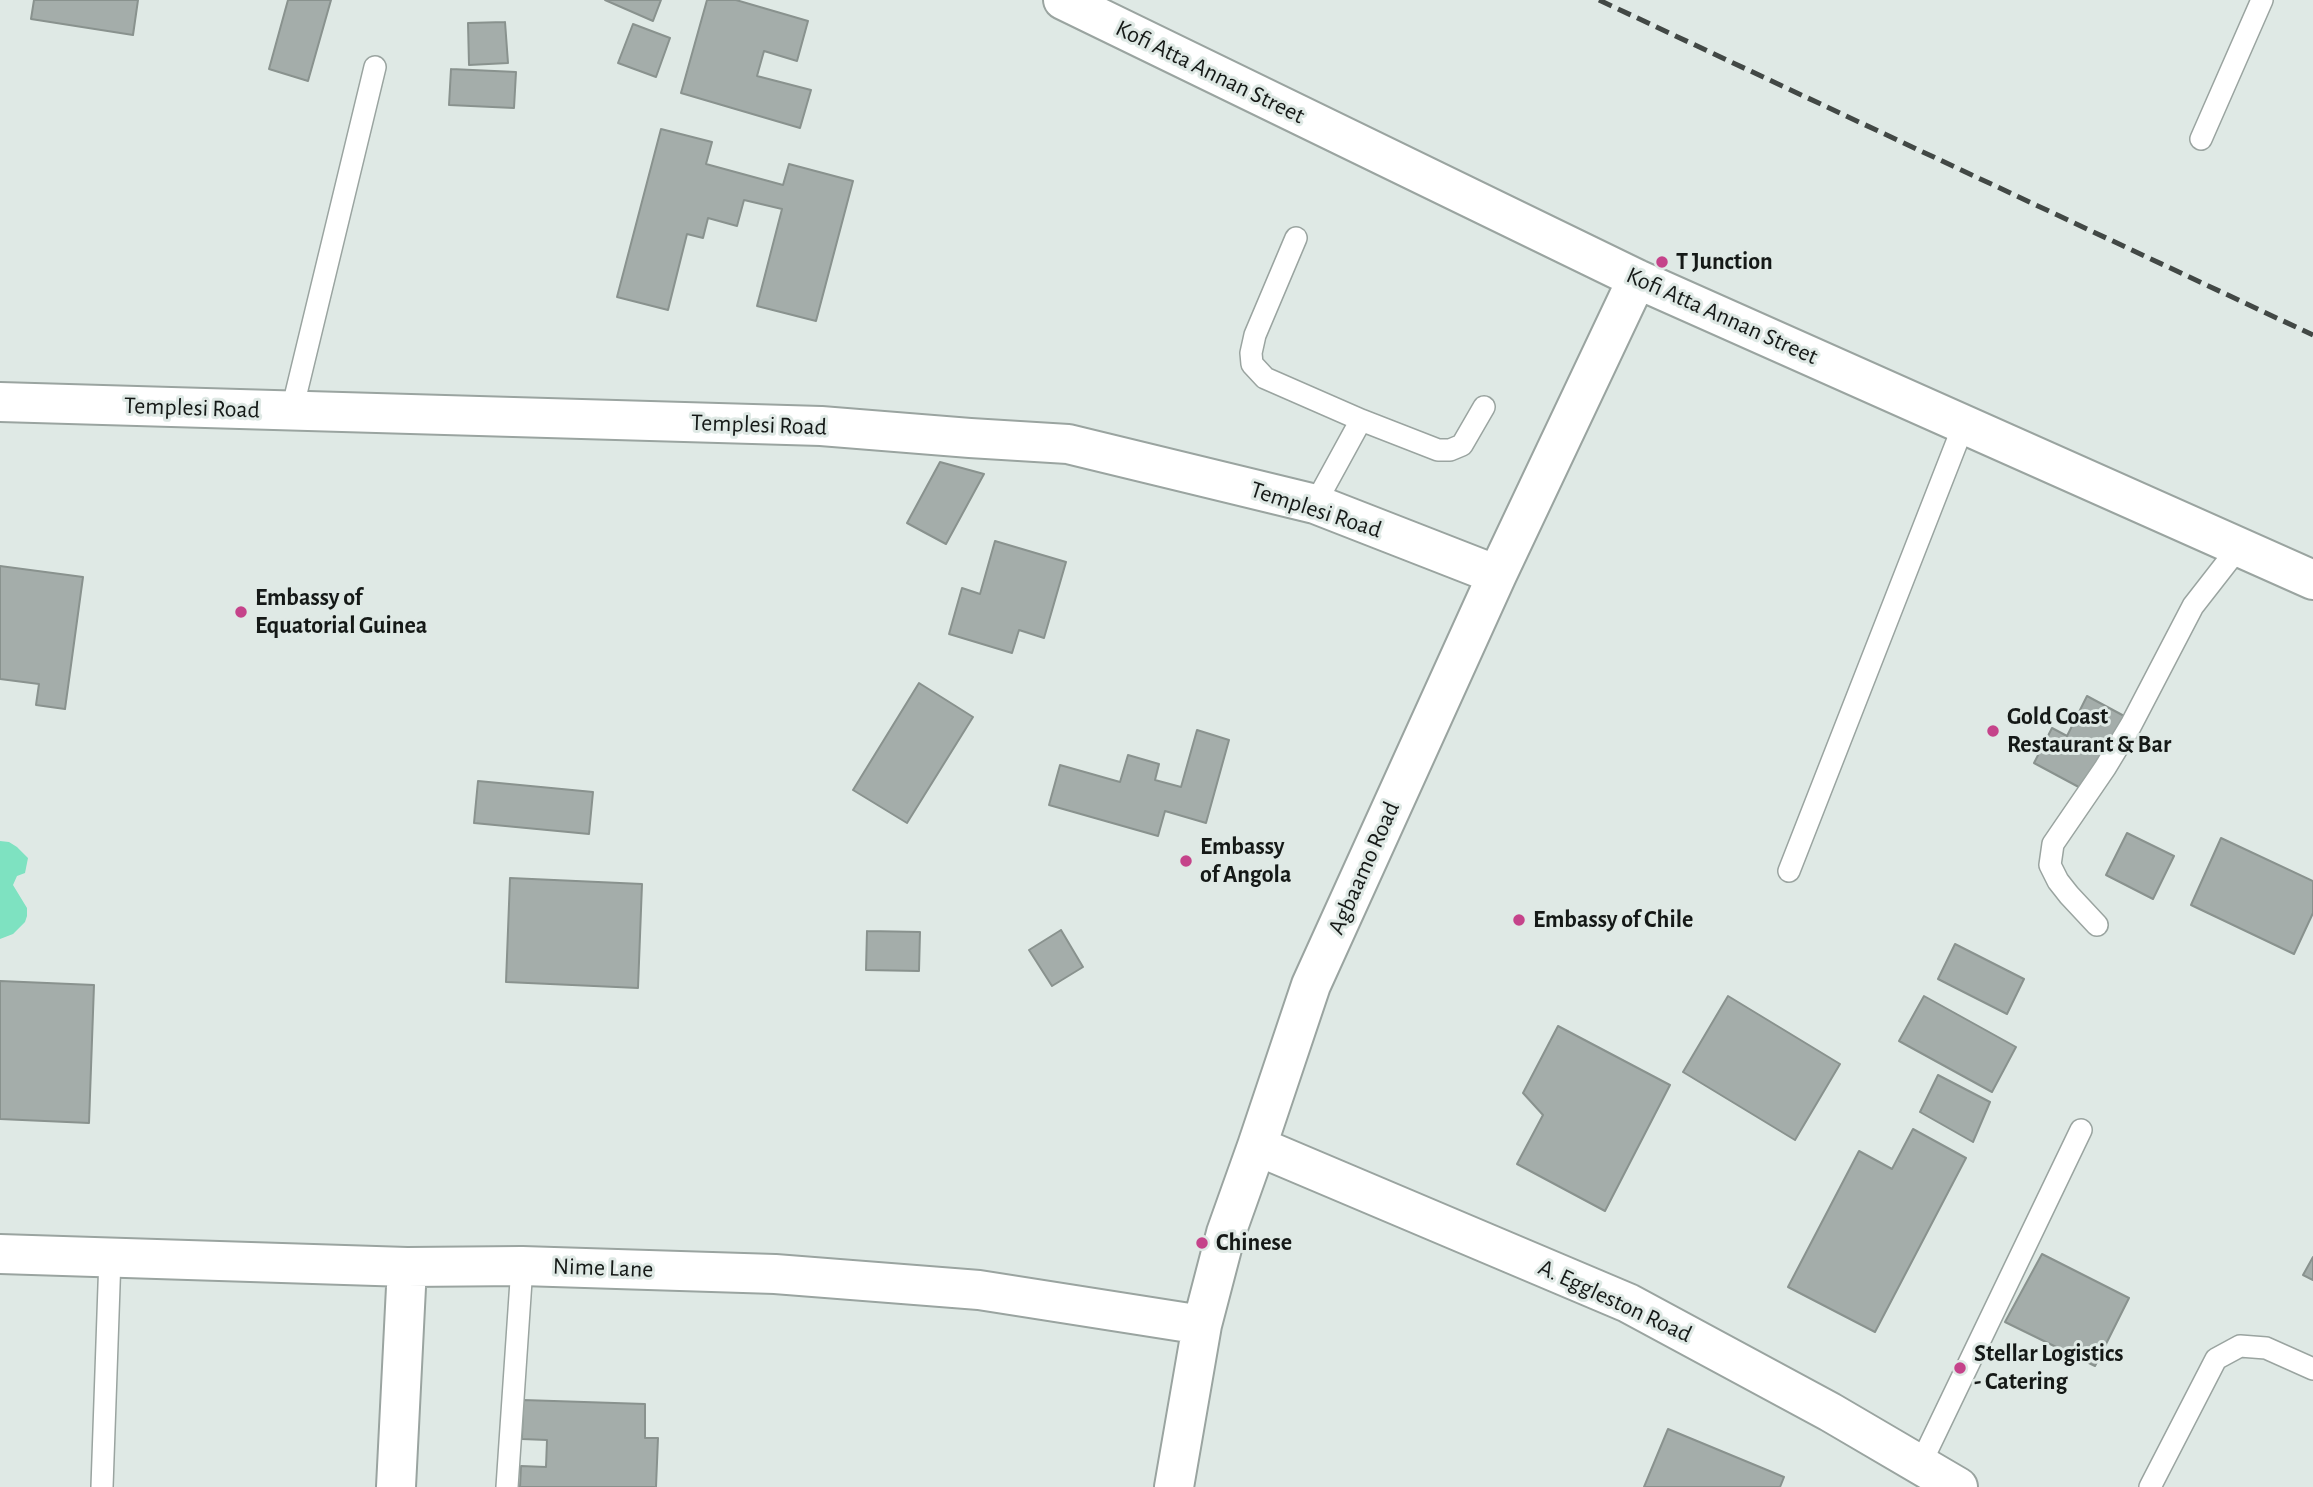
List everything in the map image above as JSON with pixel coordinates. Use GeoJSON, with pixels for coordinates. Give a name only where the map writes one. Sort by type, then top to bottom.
{"type":"FeatureCollection","features":[{"type":"Feature","properties":{"kind":"street","name":"Kofi Atta Annan Street"},"geometry":{"type":"LineString","coordinates":[[1063,0],[1637,279],[2313,580]]}},
{"type":"Feature","properties":{"kind":"street","name":"Agbaamo Road"},"geometry":{"type":"LineString","coordinates":[[1174,1487],[1202,1325],[1226,1233],[1311,985],[1497,575],[1637,279]]}},
{"type":"Feature","properties":{"kind":"street","name":"Templesi Road"},"geometry":{"type":"LineString","coordinates":[[0,402],[821,426],[1068,444],[1315,504],[1497,575]]}},
{"type":"Feature","properties":{"kind":"street","name":"A. Eggleston Road"},"geometry":{"type":"LineString","coordinates":[[1257,1146],[1628,1303],[1830,1412],[1958,1487]]}},
{"type":"Feature","properties":{"kind":"street","name":"Nime Lane"},"geometry":{"type":"LineString","coordinates":[[0,1254],[407,1267],[522,1266],[775,1274],[979,1290],[1202,1325]]}},
{"type":"Feature","properties":{"kind":"street"},"geometry":{"type":"LineString","coordinates":[[396,1487],[407,1267]]}},
{"type":"Feature","properties":{"kind":"lane"},"geometry":{"type":"LineString","coordinates":[[2201,139],[2262,0]]}},
{"type":"Feature","properties":{"kind":"lane"},"geometry":{"type":"LineString","coordinates":[[292,410],[375,67]]}},
{"type":"Feature","properties":{"kind":"lane"},"geometry":{"type":"LineString","coordinates":[[1296,238],[1255,335],[1251,353],[1252,365],[1265,378],[1361,421],[1438,450],[1450,450],[1462,445],[1484,407]]}},
{"type":"Feature","properties":{"kind":"lane"},"geometry":{"type":"LineString","coordinates":[[1315,504],[1361,421]]}},
{"type":"Feature","properties":{"kind":"lane"},"geometry":{"type":"LineString","coordinates":[[1789,871],[1964,424]]}},
{"type":"Feature","properties":{"kind":"lane"},"geometry":{"type":"LineString","coordinates":[[2097,925],[2058,881],[2050,865],[2053,845],[2118,747],[2193,606],[2239,547]]}},
{"type":"Feature","properties":{"kind":"lane"},"geometry":{"type":"LineString","coordinates":[[1920,1465],[2081,1129]]}},
{"type":"Feature","properties":{"kind":"lane"},"geometry":{"type":"LineString","coordinates":[[102,1487],[110,1257]]}},
{"type":"Feature","properties":{"kind":"lane"},"geometry":{"type":"LineString","coordinates":[[507,1487],[522,1266]]}},
{"type":"Feature","properties":{"kind":"lane"},"geometry":{"type":"LineString","coordinates":[[2150,1487],[2216,1360],[2240,1346],[2266,1348],[2313,1369]]}},
{"type":"Feature","properties":{"kind":"shaded area"},"geometry":{"type":"Polygon","coordinates":[[[0,841],[9,842],[28,858],[25,873],[17,876],[13,885],[27,908],[25,922],[13,934],[0,939],[0,841]]]}},
{"type":"Feature","properties":{"kind":"building"},"geometry":{"type":"Polygon","coordinates":[[[34,0],[138,0],[133,35],[31,19],[34,0]]]}},
{"type":"Feature","properties":{"kind":"building"},"geometry":{"type":"Polygon","coordinates":[[[288,0],[331,0],[308,81],[269,69],[288,0]]]}},
{"type":"Feature","properties":{"kind":"building"},"geometry":{"type":"Polygon","coordinates":[[[605,0],[661,0],[653,21],[605,0]]]}},
{"type":"Feature","properties":{"kind":"building"},"geometry":{"type":"Polygon","coordinates":[[[707,0],[736,0],[808,21],[797,61],[764,51],[757,76],[811,90],[800,128],[681,93],[707,0]]]}},
{"type":"Feature","properties":{"kind":"building"},"geometry":{"type":"Polygon","coordinates":[[[505,22],[508,63],[469,65],[468,23],[505,22]]]}},
{"type":"Feature","properties":{"kind":"building"},"geometry":{"type":"Polygon","coordinates":[[[633,24],[670,38],[656,77],[618,63],[633,24]]]}},
{"type":"Feature","properties":{"kind":"building"},"geometry":{"type":"Polygon","coordinates":[[[451,69],[516,72],[514,108],[449,105],[451,69]]]}},
{"type":"Feature","properties":{"kind":"building"},"geometry":{"type":"Polygon","coordinates":[[[661,129],[712,142],[706,164],[783,185],[789,164],[853,181],[816,321],[757,306],[782,209],[744,200],[737,226],[708,218],[703,238],[687,234],[668,310],[617,297],[661,129]]]}},
{"type":"Feature","properties":{"kind":"building"},"geometry":{"type":"Polygon","coordinates":[[[940,462],[984,474],[946,544],[907,523],[940,462]]]}},
{"type":"Feature","properties":{"kind":"building"},"geometry":{"type":"Polygon","coordinates":[[[995,541],[1066,562],[1044,638],[1019,630],[1012,653],[949,634],[962,588],[980,594],[995,541]]]}},
{"type":"Feature","properties":{"kind":"building"},"geometry":{"type":"Polygon","coordinates":[[[0,566],[83,577],[65,709],[36,705],[39,684],[0,679],[0,566]]]}},
{"type":"Feature","properties":{"kind":"building"},"geometry":{"type":"Polygon","coordinates":[[[919,683],[973,717],[907,823],[853,790],[919,683]]]}},
{"type":"Feature","properties":{"kind":"building"},"geometry":{"type":"Polygon","coordinates":[[[2087,696],[2126,717],[2088,792],[2034,763],[2052,728],[2067,736],[2087,696]]]}},
{"type":"Feature","properties":{"kind":"building"},"geometry":{"type":"Polygon","coordinates":[[[1197,730],[1229,740],[1206,823],[1165,811],[1158,836],[1049,805],[1060,765],[1120,782],[1128,755],[1159,764],[1155,780],[1181,787],[1197,730]]]}},
{"type":"Feature","properties":{"kind":"building"},"geometry":{"type":"Polygon","coordinates":[[[478,781],[593,792],[589,834],[474,823],[478,781]]]}},
{"type":"Feature","properties":{"kind":"building"},"geometry":{"type":"Polygon","coordinates":[[[2127,833],[2174,856],[2153,899],[2106,875],[2127,833]]]}},
{"type":"Feature","properties":{"kind":"building"},"geometry":{"type":"Polygon","coordinates":[[[2221,838],[2313,881],[2313,913],[2294,954],[2191,905],[2221,838]]]}},
{"type":"Feature","properties":{"kind":"building"},"geometry":{"type":"Polygon","coordinates":[[[510,878],[642,884],[638,988],[506,982],[510,878]]]}},
{"type":"Feature","properties":{"kind":"building"},"geometry":{"type":"Polygon","coordinates":[[[1061,930],[1083,967],[1052,986],[1029,950],[1061,930]]]}},
{"type":"Feature","properties":{"kind":"building"},"geometry":{"type":"Polygon","coordinates":[[[867,931],[920,932],[919,971],[866,970],[867,931]]]}},
{"type":"Feature","properties":{"kind":"building"},"geometry":{"type":"Polygon","coordinates":[[[1955,944],[2024,979],[2007,1014],[1938,979],[1955,944]]]}},
{"type":"Feature","properties":{"kind":"building"},"geometry":{"type":"Polygon","coordinates":[[[0,981],[94,985],[89,1123],[0,1119],[0,981]]]}},
{"type":"Feature","properties":{"kind":"building"},"geometry":{"type":"Polygon","coordinates":[[[1728,996],[1840,1064],[1795,1140],[1683,1072],[1728,996]]]}},
{"type":"Feature","properties":{"kind":"building"},"geometry":{"type":"Polygon","coordinates":[[[1924,996],[2016,1047],[1992,1092],[1899,1041],[1924,996]]]}},
{"type":"Feature","properties":{"kind":"building"},"geometry":{"type":"Polygon","coordinates":[[[1558,1026],[1670,1085],[1605,1211],[1517,1164],[1543,1115],[1523,1093],[1558,1026]]]}},
{"type":"Feature","properties":{"kind":"building"},"geometry":{"type":"Polygon","coordinates":[[[1938,1075],[1990,1102],[1973,1142],[1920,1112],[1938,1075]]]}},
{"type":"Feature","properties":{"kind":"building"},"geometry":{"type":"Polygon","coordinates":[[[1913,1129],[1966,1158],[1875,1332],[1788,1287],[1859,1151],[1892,1169],[1913,1129]]]}},
{"type":"Feature","properties":{"kind":"building"},"geometry":{"type":"Polygon","coordinates":[[[2042,1254],[2129,1298],[2095,1366],[2005,1322],[2042,1254]]]}},
{"type":"Feature","properties":{"kind":"building"},"geometry":{"type":"Polygon","coordinates":[[[2313,1257],[2313,1280],[2303,1275],[2313,1257]]]}},
{"type":"Feature","properties":{"kind":"building"},"geometry":{"type":"Polygon","coordinates":[[[523,1400],[645,1404],[645,1438],[658,1438],[656,1487],[520,1487],[521,1466],[546,1467],[547,1440],[522,1439],[523,1400]]]}},
{"type":"Feature","properties":{"kind":"building"},"geometry":{"type":"Polygon","coordinates":[[[1668,1429],[1784,1477],[1780,1487],[1644,1487],[1668,1429]]]}},
{"type":"Feature","properties":{"kind":"railway"},"geometry":{"type":"LineString","coordinates":[[1599,0],[2313,335]]}},
{"type":"Feature","properties":{"kind":"place","name":"T Junction"},"geometry":{"type":"Point","coordinates":[1662,262]}},
{"type":"Feature","properties":{"kind":"place","name":"Embassy of Equatorial Guinea"},"geometry":{"type":"Point","coordinates":[241,612]}},
{"type":"Feature","properties":{"kind":"place","name":"Gold Coast Restaurant & Bar"},"geometry":{"type":"Point","coordinates":[1993,731]}},
{"type":"Feature","properties":{"kind":"place","name":"Embassy of Angola"},"geometry":{"type":"Point","coordinates":[1186,861]}},
{"type":"Feature","properties":{"kind":"place","name":"Embassy of Chile"},"geometry":{"type":"Point","coordinates":[1519,920]}},
{"type":"Feature","properties":{"kind":"place","name":"Chinese"},"geometry":{"type":"Point","coordinates":[1202,1243]}},
{"type":"Feature","properties":{"kind":"place","name":"Stellar Logistics - Catering"},"geometry":{"type":"Point","coordinates":[1960,1368]}}]}
